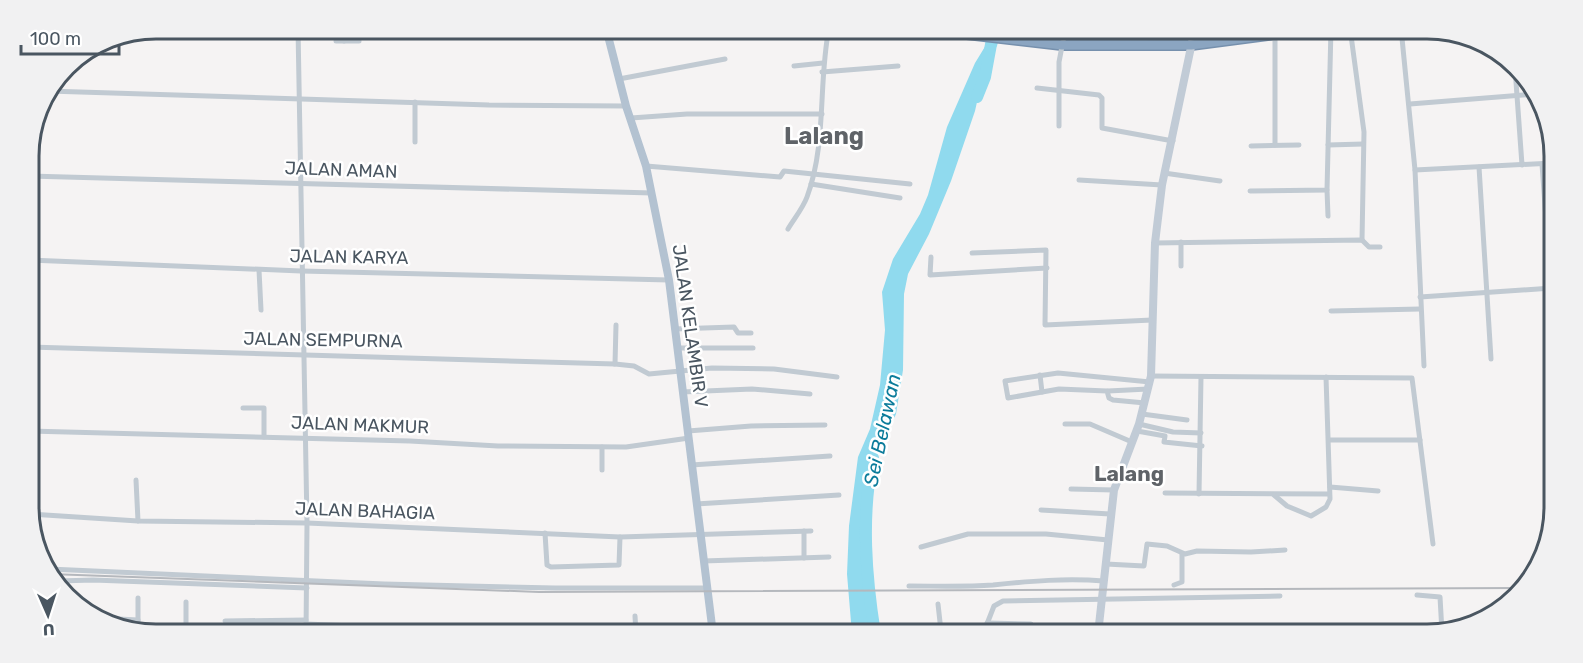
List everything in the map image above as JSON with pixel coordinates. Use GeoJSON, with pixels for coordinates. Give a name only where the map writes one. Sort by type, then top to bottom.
{"type":"FeatureCollection","features":[{"type":"Feature","properties":{"kind":"highway"},"geometry":{"type":"LineString","coordinates":[[1020,39],[1027,42],[1046,39]]}},
{"type":"Feature","properties":{"kind":"main road","name":"JALAN KELAMBIR V"},"geometry":{"type":"LineString","coordinates":[[609,39],[652,193],[669,280],[712,624]]}},
{"type":"Feature","properties":{"kind":"street"},"geometry":{"type":"LineString","coordinates":[[298,39],[302,356],[307,523],[306,622]]}},
{"type":"Feature","properties":{"kind":"street"},"geometry":{"type":"LineString","coordinates":[[788,229],[806,201],[812,184],[822,114],[822,72],[827,39]]}},
{"type":"Feature","properties":{"kind":"street"},"geometry":{"type":"LineString","coordinates":[[1059,126],[1059,92],[1065,39]]}},
{"type":"Feature","properties":{"kind":"street"},"geometry":{"type":"LineString","coordinates":[[1101,624],[1114,490],[1138,427],[1149,382],[1155,243],[1162,185],[1192,39]]}},
{"type":"Feature","properties":{"kind":"street"},"geometry":{"type":"LineString","coordinates":[[1275,39],[1275,145]]}},
{"type":"Feature","properties":{"kind":"street"},"geometry":{"type":"LineString","coordinates":[[1328,216],[1331,39]]}},
{"type":"Feature","properties":{"kind":"street"},"geometry":{"type":"LineString","coordinates":[[1352,39],[1361,100],[1362,240],[1366,246],[1380,247]]}},
{"type":"Feature","properties":{"kind":"street"},"geometry":{"type":"LineString","coordinates":[[1402,39],[1415,170],[1424,366]]}},
{"type":"Feature","properties":{"kind":"street"},"geometry":{"type":"LineString","coordinates":[[336,40],[359,41]]}},
{"type":"Feature","properties":{"kind":"street"},"geometry":{"type":"LineString","coordinates":[[619,79],[725,59]]}},
{"type":"Feature","properties":{"kind":"street"},"geometry":{"type":"LineString","coordinates":[[794,66],[823,63]]}},
{"type":"Feature","properties":{"kind":"street"},"geometry":{"type":"LineString","coordinates":[[822,72],[898,66]]}},
{"type":"Feature","properties":{"kind":"street"},"geometry":{"type":"LineString","coordinates":[[1516,80],[1522,165]]}},
{"type":"Feature","properties":{"kind":"street"},"geometry":{"type":"LineString","coordinates":[[1037,88],[1101,96],[1102,129],[1173,141]]}},
{"type":"Feature","properties":{"kind":"street"},"geometry":{"type":"LineString","coordinates":[[59,91],[626,106]]}},
{"type":"Feature","properties":{"kind":"street"},"geometry":{"type":"LineString","coordinates":[[1410,104],[1526,94]]}},
{"type":"Feature","properties":{"kind":"street"},"geometry":{"type":"LineString","coordinates":[[415,102],[415,141]]}},
{"type":"Feature","properties":{"kind":"street"},"geometry":{"type":"LineString","coordinates":[[631,118],[687,114],[822,114]]}},
{"type":"Feature","properties":{"kind":"street"},"geometry":{"type":"LineString","coordinates":[[1328,145],[1363,144]]}},
{"type":"Feature","properties":{"kind":"street"},"geometry":{"type":"LineString","coordinates":[[1251,146],[1299,145]]}},
{"type":"Feature","properties":{"kind":"street"},"geometry":{"type":"LineString","coordinates":[[1415,170],[1542,164],[1544,189]]}},
{"type":"Feature","properties":{"kind":"street"},"geometry":{"type":"LineString","coordinates":[[645,166],[780,177],[784,171],[814,173],[910,184]]}},
{"type":"Feature","properties":{"kind":"street"},"geometry":{"type":"LineString","coordinates":[[1479,167],[1491,359]]}},
{"type":"Feature","properties":{"kind":"street"},"geometry":{"type":"LineString","coordinates":[[1164,173],[1220,181]]}},
{"type":"Feature","properties":{"kind":"street","name":"JALAN AMAN"},"geometry":{"type":"LineString","coordinates":[[39,176],[652,193]]}},
{"type":"Feature","properties":{"kind":"street"},"geometry":{"type":"LineString","coordinates":[[1079,180],[1162,185]]}},
{"type":"Feature","properties":{"kind":"street"},"geometry":{"type":"LineString","coordinates":[[812,184],[900,198]]}},
{"type":"Feature","properties":{"kind":"street"},"geometry":{"type":"LineString","coordinates":[[1250,191],[1327,190]]}},
{"type":"Feature","properties":{"kind":"street"},"geometry":{"type":"LineString","coordinates":[[1155,243],[1362,240]]}},
{"type":"Feature","properties":{"kind":"street"},"geometry":{"type":"LineString","coordinates":[[1181,242],[1181,266]]}},
{"type":"Feature","properties":{"kind":"street"},"geometry":{"type":"LineString","coordinates":[[972,253],[1044,249],[1047,268],[1045,325],[1152,320]]}},
{"type":"Feature","properties":{"kind":"street"},"geometry":{"type":"LineString","coordinates":[[931,257],[930,275],[1047,268]]}},
{"type":"Feature","properties":{"kind":"street","name":"JALAN KARYA"},"geometry":{"type":"LineString","coordinates":[[39,260],[258,270],[669,280]]}},
{"type":"Feature","properties":{"kind":"street"},"geometry":{"type":"LineString","coordinates":[[258,270],[261,310]]}},
{"type":"Feature","properties":{"kind":"street"},"geometry":{"type":"LineString","coordinates":[[1420,297],[1544,289]]}},
{"type":"Feature","properties":{"kind":"street"},"geometry":{"type":"LineString","coordinates":[[1331,311],[1420,309]]}},
{"type":"Feature","properties":{"kind":"street"},"geometry":{"type":"LineString","coordinates":[[615,364],[616,325]]}},
{"type":"Feature","properties":{"kind":"street"},"geometry":{"type":"LineString","coordinates":[[674,328],[734,327],[738,333],[751,333]]}},
{"type":"Feature","properties":{"kind":"street","name":"JALAN SEMPURNA"},"geometry":{"type":"LineString","coordinates":[[39,347],[302,356],[439,357],[615,364],[634,366],[649,374],[680,370],[774,369],[837,377]]}},
{"type":"Feature","properties":{"kind":"street"},"geometry":{"type":"LineString","coordinates":[[677,348],[753,348]]}},
{"type":"Feature","properties":{"kind":"street"},"geometry":{"type":"LineString","coordinates":[[1149,382],[1071,373],[1005,381],[1008,398],[1059,389],[1108,391],[1149,382],[1201,377],[1412,378],[1433,544]]}},
{"type":"Feature","properties":{"kind":"street"},"geometry":{"type":"LineString","coordinates":[[1040,375],[1042,392]]}},
{"type":"Feature","properties":{"kind":"street"},"geometry":{"type":"LineString","coordinates":[[1199,494],[1202,446],[1201,377]]}},
{"type":"Feature","properties":{"kind":"street"},"geometry":{"type":"LineString","coordinates":[[1274,495],[1287,506],[1311,516],[1326,507],[1330,491],[1326,377]]}},
{"type":"Feature","properties":{"kind":"street"},"geometry":{"type":"LineString","coordinates":[[682,392],[752,389],[810,394]]}},
{"type":"Feature","properties":{"kind":"street"},"geometry":{"type":"LineString","coordinates":[[1108,391],[1111,399],[1145,403]]}},
{"type":"Feature","properties":{"kind":"street"},"geometry":{"type":"LineString","coordinates":[[243,408],[264,407],[264,437]]}},
{"type":"Feature","properties":{"kind":"street"},"geometry":{"type":"LineString","coordinates":[[1142,414],[1187,420]]}},
{"type":"Feature","properties":{"kind":"street"},"geometry":{"type":"LineString","coordinates":[[1065,424],[1090,424],[1132,442]]}},
{"type":"Feature","properties":{"kind":"street","name":"JALAN MAKMUR"},"geometry":{"type":"LineString","coordinates":[[39,431],[498,446],[626,447],[751,426],[825,426]]}},
{"type":"Feature","properties":{"kind":"street"},"geometry":{"type":"LineString","coordinates":[[1138,427],[1165,433],[1201,433]]}},
{"type":"Feature","properties":{"kind":"street"},"geometry":{"type":"LineString","coordinates":[[1165,433],[1164,442],[1202,446]]}},
{"type":"Feature","properties":{"kind":"street"},"geometry":{"type":"LineString","coordinates":[[1329,440],[1420,440]]}},
{"type":"Feature","properties":{"kind":"street"},"geometry":{"type":"LineString","coordinates":[[602,447],[602,471]]}},
{"type":"Feature","properties":{"kind":"street"},"geometry":{"type":"LineString","coordinates":[[691,465],[830,456]]}},
{"type":"Feature","properties":{"kind":"street"},"geometry":{"type":"LineString","coordinates":[[136,480],[138,520]]}},
{"type":"Feature","properties":{"kind":"street"},"geometry":{"type":"LineString","coordinates":[[1071,489],[1114,490]]}},
{"type":"Feature","properties":{"kind":"street"},"geometry":{"type":"LineString","coordinates":[[1166,493],[1274,495],[1330,491],[1378,491]]}},
{"type":"Feature","properties":{"kind":"street"},"geometry":{"type":"LineString","coordinates":[[696,504],[839,495]]}},
{"type":"Feature","properties":{"kind":"street"},"geometry":{"type":"LineString","coordinates":[[1041,510],[1110,514]]}},
{"type":"Feature","properties":{"kind":"street","name":"JALAN BAHAGIA"},"geometry":{"type":"LineString","coordinates":[[39,514],[138,520],[307,523],[620,537],[812,531]]}},
{"type":"Feature","properties":{"kind":"street"},"geometry":{"type":"LineString","coordinates":[[804,531],[804,558]]}},
{"type":"Feature","properties":{"kind":"street"},"geometry":{"type":"LineString","coordinates":[[545,533],[545,560],[551,567],[619,565],[620,537]]}},
{"type":"Feature","properties":{"kind":"street"},"geometry":{"type":"LineString","coordinates":[[921,547],[968,534],[1046,534],[1108,540]]}},
{"type":"Feature","properties":{"kind":"street"},"geometry":{"type":"LineString","coordinates":[[1106,564],[1144,566],[1147,544],[1167,546],[1182,554],[1197,551],[1285,550]]}},
{"type":"Feature","properties":{"kind":"street"},"geometry":{"type":"LineString","coordinates":[[1174,585],[1182,582],[1182,554]]}},
{"type":"Feature","properties":{"kind":"street"},"geometry":{"type":"LineString","coordinates":[[703,561],[829,557]]}},
{"type":"Feature","properties":{"kind":"street"},"geometry":{"type":"LineString","coordinates":[[57,569],[555,588],[708,588]]}},
{"type":"Feature","properties":{"kind":"street"},"geometry":{"type":"LineString","coordinates":[[909,586],[991,585],[1077,578],[1104,580]]}},
{"type":"Feature","properties":{"kind":"street"},"geometry":{"type":"LineString","coordinates":[[66,581],[307,588]]}},
{"type":"Feature","properties":{"kind":"street"},"geometry":{"type":"LineString","coordinates":[[1417,595],[1440,597],[1441,623]]}},
{"type":"Feature","properties":{"kind":"street"},"geometry":{"type":"LineString","coordinates":[[1031,624],[987,623],[994,606],[1003,601],[1280,597]]}},
{"type":"Feature","properties":{"kind":"street"},"geometry":{"type":"LineString","coordinates":[[123,619],[138,620],[138,598]]}},
{"type":"Feature","properties":{"kind":"street"},"geometry":{"type":"LineString","coordinates":[[186,602],[186,624]]}},
{"type":"Feature","properties":{"kind":"street"},"geometry":{"type":"LineString","coordinates":[[938,604],[940,624]]}},
{"type":"Feature","properties":{"kind":"street"},"geometry":{"type":"LineString","coordinates":[[635,616],[635,624]]}},
{"type":"Feature","properties":{"kind":"street"},"geometry":{"type":"LineString","coordinates":[[225,621],[335,624]]}},
{"type":"Feature","properties":{"kind":"water","name":"Sei Belawan"},"geometry":{"type":"Polygon","coordinates":[[[988,39],[999,39],[997,46],[987,57],[975,111],[951,181],[929,234],[908,274],[904,294],[903,370],[896,414],[874,462],[866,490],[867,574],[873,624],[851,624],[847,574],[849,526],[858,457],[870,429],[880,385],[885,330],[882,292],[893,259],[920,214],[928,195],[947,127],[975,63],[988,39]]]}},
{"type":"Feature","properties":{"kind":"waterway","name":"Sei Belawan"},"geometry":{"type":"LineString","coordinates":[[977,97],[985,77],[992,39]]}},
{"type":"Feature","properties":{"kind":"waterway","name":"Sei Belawan"},"geometry":{"type":"LineString","coordinates":[[873,458],[867,502],[866,546],[874,624]]}},
{"type":"Feature","properties":{"kind":"railway"},"geometry":{"type":"LineString","coordinates":[[61,574],[539,592],[1512,588]]}},
{"type":"Feature","properties":{"kind":"district","name":"Lalang"},"geometry":{"type":"Point","coordinates":[824,136]}},
{"type":"Feature","properties":{"kind":"district","name":"Lalang"},"geometry":{"type":"Point","coordinates":[1129,473]}}]}
